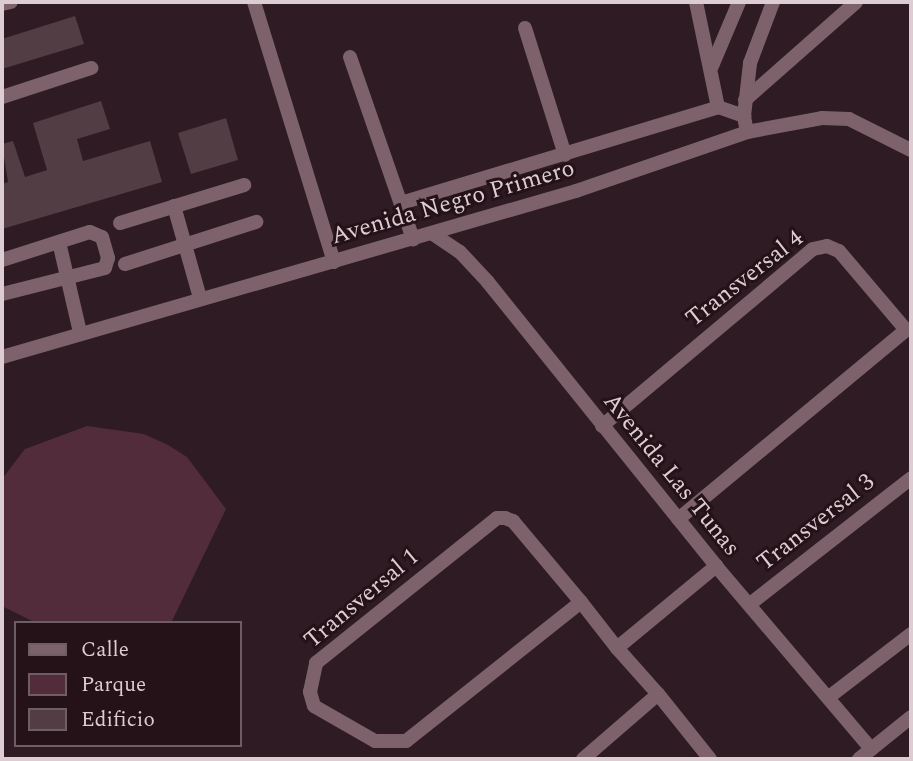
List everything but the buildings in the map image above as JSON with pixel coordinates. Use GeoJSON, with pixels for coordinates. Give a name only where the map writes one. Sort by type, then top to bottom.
{"type":"FeatureCollection","features":[{"type":"Feature","properties":{"kind":"street"},"geometry":{"type":"LineString","coordinates":[[2,4],[11,2]]}},
{"type":"Feature","properties":{"kind":"street"},"geometry":{"type":"LineString","coordinates":[[254,2],[334,262]]}},
{"type":"Feature","properties":{"kind":"street"},"geometry":{"type":"LineString","coordinates":[[696,2],[712,66],[718,107]]}},
{"type":"Feature","properties":{"kind":"street"},"geometry":{"type":"LineString","coordinates":[[712,66],[738,2]]}},
{"type":"Feature","properties":{"kind":"street"},"geometry":{"type":"LineString","coordinates":[[747,132],[744,116],[750,63],[773,2]]}},
{"type":"Feature","properties":{"kind":"street"},"geometry":{"type":"LineString","coordinates":[[745,100],[856,2]]}},
{"type":"Feature","properties":{"kind":"street"},"geometry":{"type":"LineString","coordinates":[[525,28],[565,155]]}},
{"type":"Feature","properties":{"kind":"street"},"geometry":{"type":"LineString","coordinates":[[350,57],[413,239]]}},
{"type":"Feature","properties":{"kind":"street"},"geometry":{"type":"LineString","coordinates":[[2,97],[91,68]]}},
{"type":"Feature","properties":{"kind":"street"},"geometry":{"type":"LineString","coordinates":[[401,203],[718,107],[744,116]]}},
{"type":"Feature","properties":{"kind":"street","name":"Avenida Negro Primero"},"geometry":{"type":"LineString","coordinates":[[2,357],[80,332],[433,234],[576,191],[747,132],[822,118],[849,119],[911,150]]}},
{"type":"Feature","properties":{"kind":"street"},"geometry":{"type":"LineString","coordinates":[[120,223],[244,186]]}},
{"type":"Feature","properties":{"kind":"street"},"geometry":{"type":"LineString","coordinates":[[174,206],[200,298]]}},
{"type":"Feature","properties":{"kind":"street"},"geometry":{"type":"LineString","coordinates":[[125,264],[256,222]]}},
{"type":"Feature","properties":{"kind":"street"},"geometry":{"type":"LineString","coordinates":[[2,260],[95,233],[102,237],[108,258],[105,268],[2,294]]}},
{"type":"Feature","properties":{"kind":"street","name":"Avenida Las Tunas"},"geometry":{"type":"LineString","coordinates":[[433,234],[460,252],[487,281],[716,566],[872,749]]}},
{"type":"Feature","properties":{"kind":"street"},"geometry":{"type":"LineString","coordinates":[[59,242],[80,332]]}},
{"type":"Feature","properties":{"kind":"street","name":"Transversal 4"},"geometry":{"type":"LineString","coordinates":[[602,426],[813,249],[827,246],[839,251],[909,334],[678,519]]}},
{"type":"Feature","properties":{"kind":"street","name":"Transversal 3"},"geometry":{"type":"LineString","coordinates":[[750,604],[911,478]]}},
{"type":"Feature","properties":{"kind":"street","name":"Transversal 1"},"geometry":{"type":"LineString","coordinates":[[581,602],[406,741],[375,741],[314,706],[310,684],[316,663],[498,518],[513,521],[581,602],[617,648],[658,694],[710,759]]}},
{"type":"Feature","properties":{"kind":"street"},"geometry":{"type":"LineString","coordinates":[[617,648],[716,566]]}},
{"type":"Feature","properties":{"kind":"street"},"geometry":{"type":"LineString","coordinates":[[829,697],[911,634]]}},
{"type":"Feature","properties":{"kind":"street"},"geometry":{"type":"LineString","coordinates":[[583,759],[658,694]]}},
{"type":"Feature","properties":{"kind":"street"},"geometry":{"type":"LineString","coordinates":[[859,759],[911,717]]}},
{"type":"Feature","properties":{"kind":"green space"},"geometry":{"type":"Polygon","coordinates":[[[87,426],[144,434],[187,457],[226,509],[172,621],[32,621],[2,606],[2,479],[25,449],[87,426]]]}}]}
